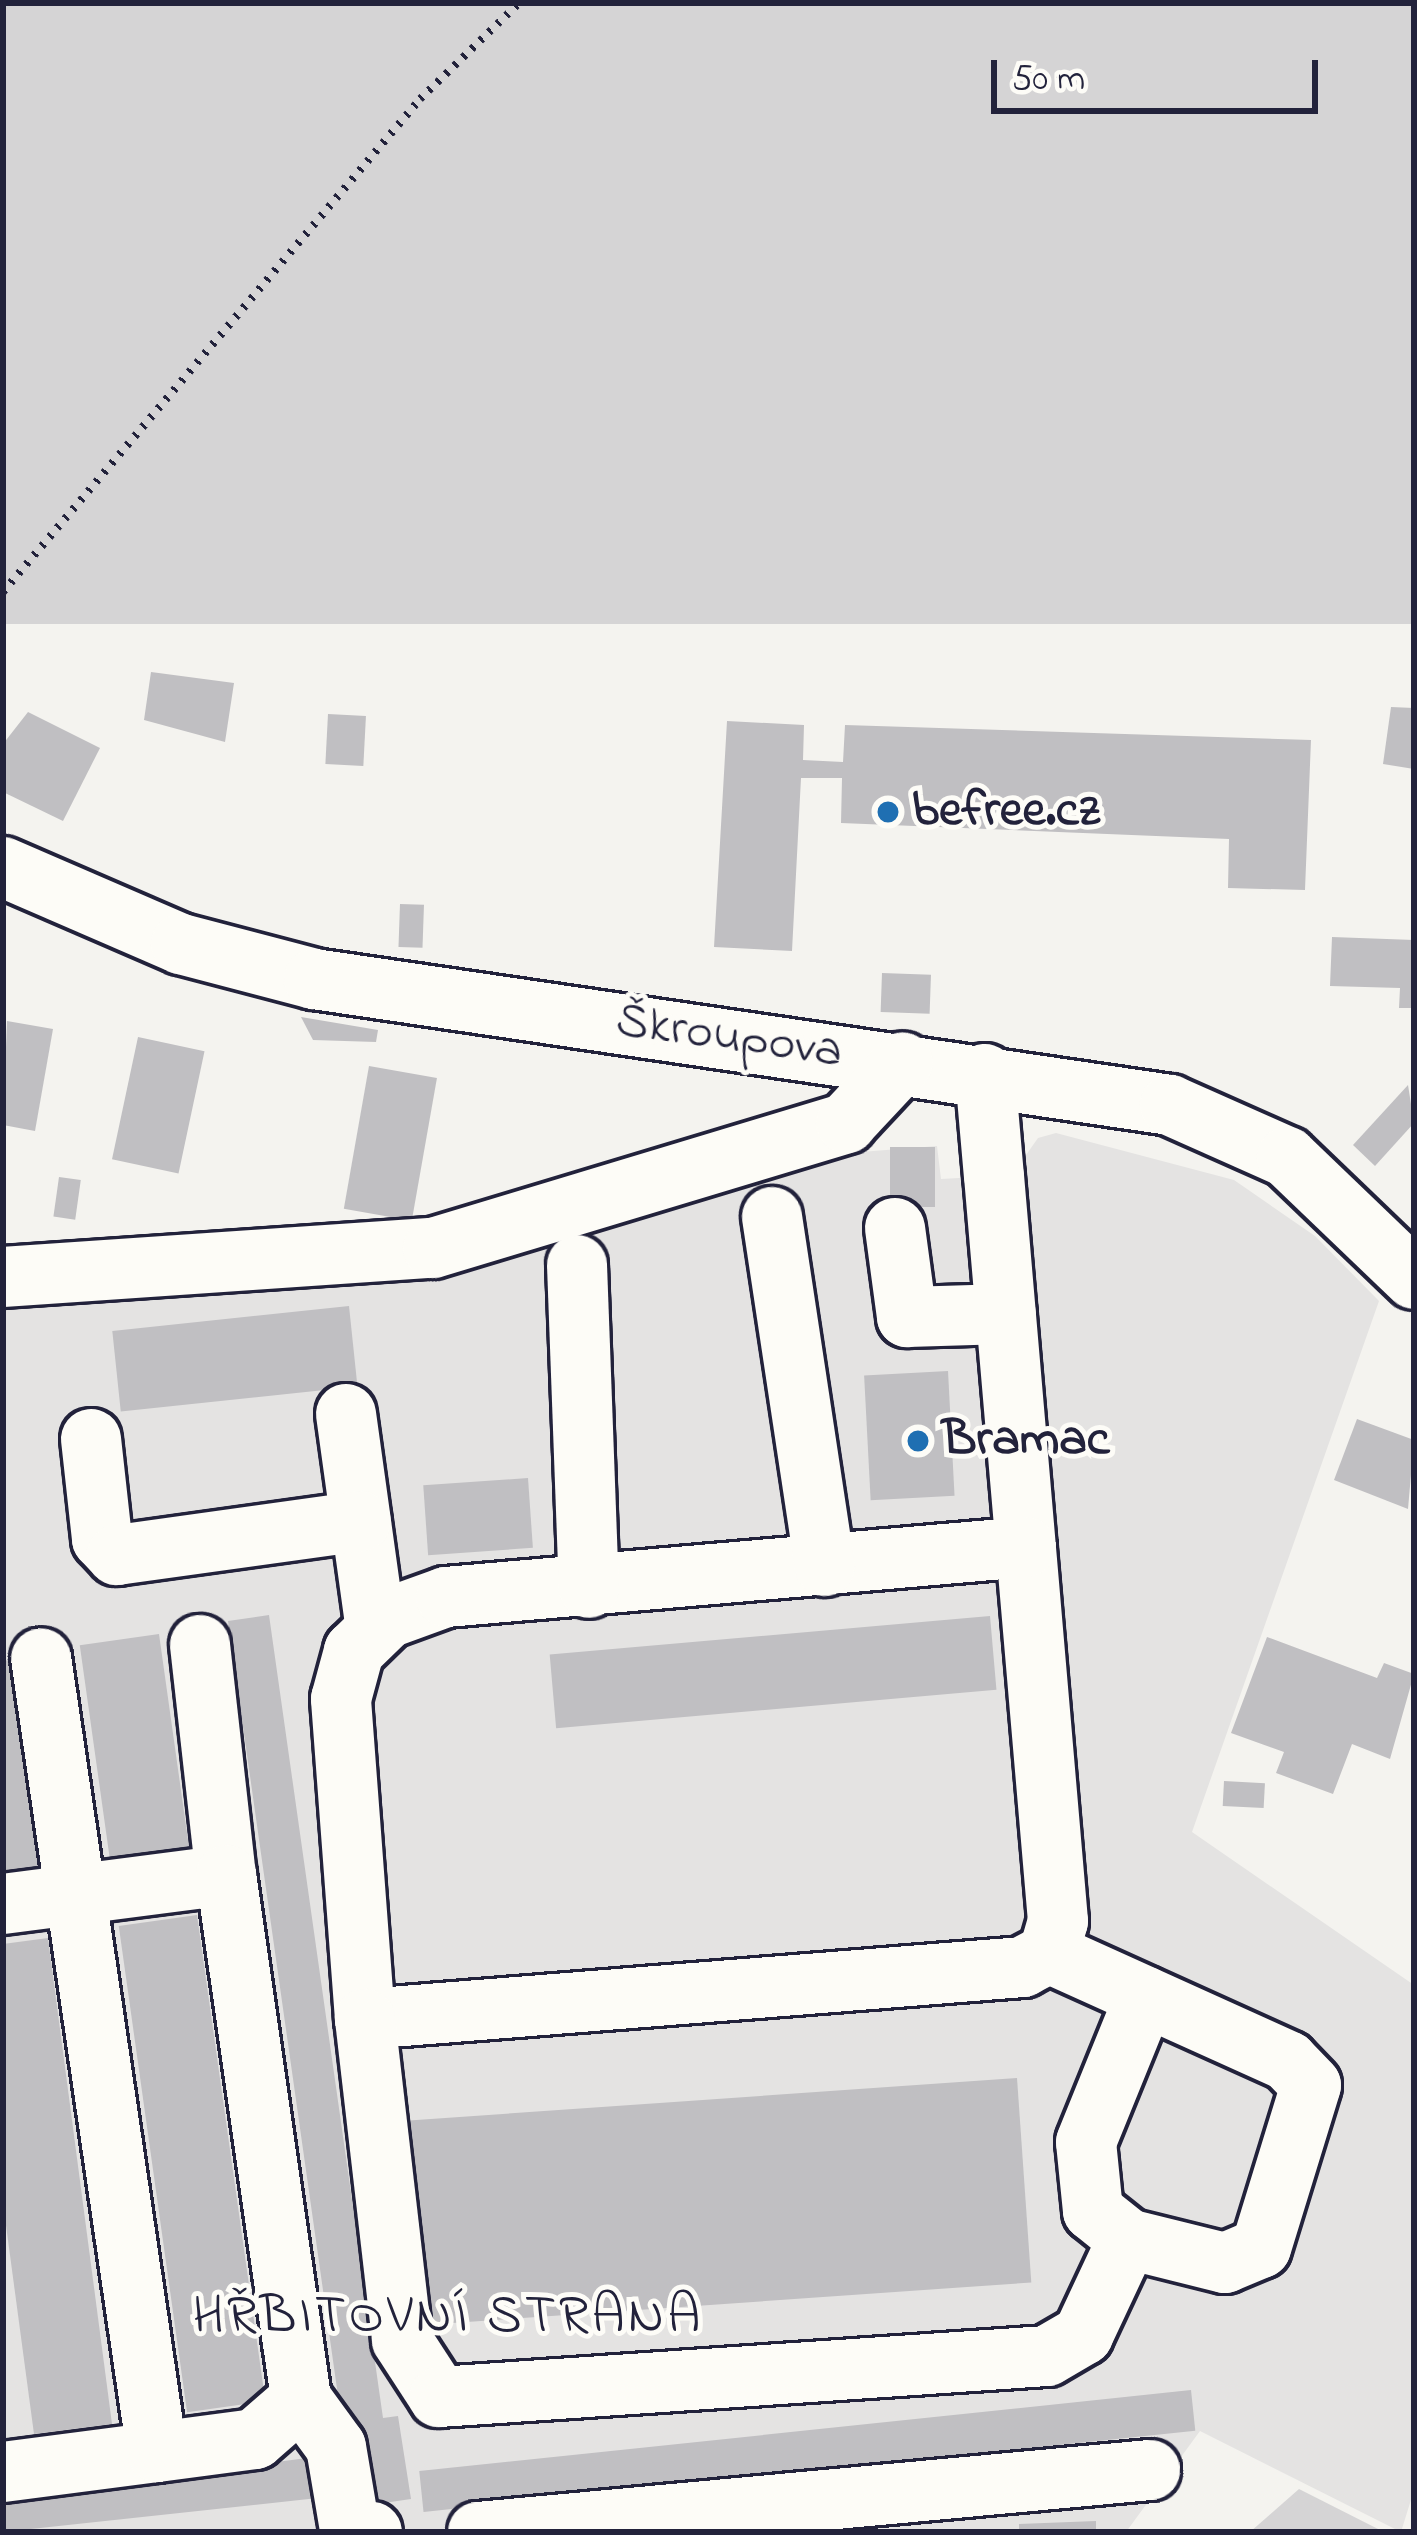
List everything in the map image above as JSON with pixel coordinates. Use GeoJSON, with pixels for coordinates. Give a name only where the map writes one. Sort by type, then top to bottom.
{"type":"FeatureCollection","features":[{"type":"Feature","properties":{"kind":"street","name":"Škroupova"},"geometry":{"type":"LineString","coordinates":[[3,867],[182,944],[314,979],[1130,1095],[1248,1133],[1320,1182],[1414,1279]]}},
{"type":"Feature","properties":{"kind":"street"},"geometry":{"type":"LineString","coordinates":[[3,1277],[433,1248],[846,1123],[903,1062]]}},
{"type":"Feature","properties":{"kind":"street"},"geometry":{"type":"LineString","coordinates":[[365,2019],[1023,1967],[1049,1953],[1058,1921],[986,1073]]}},
{"type":"Feature","properties":{"kind":"street"},"geometry":{"type":"LineString","coordinates":[[772,1217],[825,1566]]}},
{"type":"Feature","properties":{"kind":"street"},"geometry":{"type":"LineString","coordinates":[[896,1228],[907,1317],[1006,1314]]}},
{"type":"Feature","properties":{"kind":"street"},"geometry":{"type":"LineString","coordinates":[[577,1264],[589,1588]]}},
{"type":"Feature","properties":{"kind":"street"},"geometry":{"type":"LineString","coordinates":[[346,1414],[376,1629]]}},
{"type":"Feature","properties":{"kind":"street"},"geometry":{"type":"LineString","coordinates":[[91,1439],[102,1539],[117,1556],[361,1521]]}},
{"type":"Feature","properties":{"kind":"street"},"geometry":{"type":"LineString","coordinates":[[1026,1547],[446,1597],[376,1629],[347,1664],[341,1700],[365,2019],[402,2340],[424,2384],[456,2402],[1047,2356],[1083,2335],[1128,2239]]}},
{"type":"Feature","properties":{"kind":"street"},"geometry":{"type":"LineString","coordinates":[[200,1645],[226,1875],[302,2399],[336,2447],[349,2531]]}},
{"type":"Feature","properties":{"kind":"street"},"geometry":{"type":"LineString","coordinates":[[41,1658],[68,1895],[158,2452]]}},
{"type":"Feature","properties":{"kind":"street"},"geometry":{"type":"LineString","coordinates":[[3,1904],[226,1875]]}},
{"type":"Feature","properties":{"kind":"street"},"geometry":{"type":"LineString","coordinates":[[1049,1953],[1145,1996],[1288,2061],[1311,2101],[1252,2257],[1225,2263],[1128,2239],[1093,2211],[1086,2142],[1145,1996]]}},
{"type":"Feature","properties":{"kind":"street"},"geometry":{"type":"LineString","coordinates":[[3,2472],[255,2438],[302,2399]]}},
{"type":"Feature","properties":{"kind":"street"},"geometry":{"type":"LineString","coordinates":[[478,2532],[1150,2470]]}},
{"type":"Feature","properties":{"kind":"path"},"geometry":{"type":"LineString","coordinates":[[3,592],[420,99],[519,3]]}},
{"type":"Feature","properties":{"kind":"shaded area"},"geometry":{"type":"Polygon","coordinates":[[[3,3],[1414,3],[1414,624],[3,624],[3,3]]]}},
{"type":"Feature","properties":{"kind":"shaded area"},"geometry":{"type":"Polygon","coordinates":[[[1056,1133],[1234,1180],[1315,1236],[1379,1301],[1192,1832],[1414,1985],[1414,2490],[1401,2532],[1200,2431],[1126,2532],[3,2532],[3,1297],[747,1161],[937,1146],[941,1179],[1012,1175],[1038,1138],[1056,1133]]]}},
{"type":"Feature","properties":{"kind":"shaded area"},"geometry":{"type":"Polygon","coordinates":[[[1299,2489],[1384,2532],[1250,2532],[1299,2489]]]}},
{"type":"Feature","properties":{"kind":"building"},"geometry":{"type":"Polygon","coordinates":[[[151,672],[234,683],[225,742],[144,720],[151,672]]]}},
{"type":"Feature","properties":{"kind":"building"},"geometry":{"type":"Polygon","coordinates":[[[1391,707],[1414,708],[1414,769],[1383,764],[1391,707]]]}},
{"type":"Feature","properties":{"kind":"building"},"geometry":{"type":"Polygon","coordinates":[[[28,712],[100,748],[63,821],[3,792],[3,744],[28,712]]]}},
{"type":"Feature","properties":{"kind":"building"},"geometry":{"type":"Polygon","coordinates":[[[328,714],[366,716],[363,766],[325,764],[328,714]]]}},
{"type":"Feature","properties":{"kind":"building"},"geometry":{"type":"Polygon","coordinates":[[[727,721],[804,725],[803,760],[843,762],[845,725],[1311,740],[1305,890],[1228,888],[1229,839],[841,823],[842,778],[801,778],[792,951],[714,947],[727,721]]]}},
{"type":"Feature","properties":{"kind":"building"},"geometry":{"type":"Polygon","coordinates":[[[400,904],[424,905],[422,948],[398,947],[400,904]]]}},
{"type":"Feature","properties":{"kind":"building"},"geometry":{"type":"Polygon","coordinates":[[[1332,937],[1414,940],[1414,1008],[1399,1008],[1400,988],[1330,986],[1332,937]]]}},
{"type":"Feature","properties":{"kind":"building"},"geometry":{"type":"Polygon","coordinates":[[[882,973],[931,975],[930,1014],[881,1012],[882,973]]]}},
{"type":"Feature","properties":{"kind":"building"},"geometry":{"type":"Polygon","coordinates":[[[301,1017],[378,1030],[376,1042],[313,1040],[301,1017]]]}},
{"type":"Feature","properties":{"kind":"building"},"geometry":{"type":"Polygon","coordinates":[[[7,1021],[53,1029],[35,1131],[3,1125],[7,1021]]]}},
{"type":"Feature","properties":{"kind":"building"},"geometry":{"type":"Polygon","coordinates":[[[138,1037],[205,1051],[179,1173],[112,1159],[138,1037]]]}},
{"type":"Feature","properties":{"kind":"building"},"geometry":{"type":"Polygon","coordinates":[[[369,1066],[437,1078],[412,1221],[344,1209],[369,1066]]]}},
{"type":"Feature","properties":{"kind":"building"},"geometry":{"type":"Polygon","coordinates":[[[1408,1085],[1414,1123],[1375,1166],[1353,1145],[1408,1085]]]}},
{"type":"Feature","properties":{"kind":"building"},"geometry":{"type":"Polygon","coordinates":[[[890,1147],[935,1147],[935,1207],[890,1207],[890,1147]]]}},
{"type":"Feature","properties":{"kind":"building"},"geometry":{"type":"Polygon","coordinates":[[[59,1177],[81,1180],[75,1220],[53,1217],[59,1177]]]}},
{"type":"Feature","properties":{"kind":"building"},"geometry":{"type":"Polygon","coordinates":[[[349,1306],[357,1387],[121,1411],[112,1331],[349,1306]]]}},
{"type":"Feature","properties":{"kind":"building"},"geometry":{"type":"Polygon","coordinates":[[[948,1371],[955,1496],[871,1500],[864,1375],[948,1371]]]}},
{"type":"Feature","properties":{"kind":"building"},"geometry":{"type":"Polygon","coordinates":[[[1357,1419],[1414,1440],[1408,1509],[1334,1480],[1357,1419]]]}},
{"type":"Feature","properties":{"kind":"building"},"geometry":{"type":"Polygon","coordinates":[[[528,1478],[533,1548],[428,1555],[423,1485],[528,1478]]]}},
{"type":"Feature","properties":{"kind":"building"},"geometry":{"type":"Polygon","coordinates":[[[269,1615],[383,2418],[398,2416],[411,2499],[370,2505],[357,2422],[342,2424],[228,1621],[269,1615]]]}},
{"type":"Feature","properties":{"kind":"building"},"geometry":{"type":"Polygon","coordinates":[[[990,1616],[996,1690],[556,1728],[550,1655],[990,1616]]]}},
{"type":"Feature","properties":{"kind":"building"},"geometry":{"type":"Polygon","coordinates":[[[159,1634],[190,1855],[111,1866],[80,1645],[159,1634]]]}},
{"type":"Feature","properties":{"kind":"building"},"geometry":{"type":"Polygon","coordinates":[[[1267,1637],[1377,1678],[1384,1663],[1414,1674],[1390,1759],[1352,1744],[1333,1794],[1276,1773],[1284,1752],[1231,1733],[1267,1637]]]}},
{"type":"Feature","properties":{"kind":"building"},"geometry":{"type":"Polygon","coordinates":[[[15,1659],[41,1877],[3,1882],[3,1661],[15,1659]]]}},
{"type":"Feature","properties":{"kind":"building"},"geometry":{"type":"Polygon","coordinates":[[[1224,1781],[1265,1783],[1264,1808],[1223,1806],[1224,1781]]]}},
{"type":"Feature","properties":{"kind":"building"},"geometry":{"type":"Polygon","coordinates":[[[197,1915],[265,2401],[187,2412],[119,1926],[197,1915]]]}},
{"type":"Feature","properties":{"kind":"building"},"geometry":{"type":"Polygon","coordinates":[[[48,1938],[112,2424],[34,2434],[3,2203],[3,1944],[48,1938]]]}},
{"type":"Feature","properties":{"kind":"building"},"geometry":{"type":"Polygon","coordinates":[[[1017,2078],[1031,2283],[402,2327],[388,2122],[1017,2078]]]}},
{"type":"Feature","properties":{"kind":"building"},"geometry":{"type":"Polygon","coordinates":[[[1191,2390],[1195,2431],[424,2512],[419,2471],[1191,2390]]]}},
{"type":"Feature","properties":{"kind":"building"},"geometry":{"type":"Polygon","coordinates":[[[322,2456],[327,2497],[3,2532],[3,2498],[322,2456]]]}},
{"type":"Feature","properties":{"kind":"building"},"geometry":{"type":"Polygon","coordinates":[[[1096,2521],[1096,2532],[1019,2532],[1019,2524],[1096,2521]]]}},
{"type":"Feature","properties":{"kind":"place","name":"befree.cz"},"geometry":{"type":"Point","coordinates":[888,812]}},
{"type":"Feature","properties":{"kind":"place","name":"Bramac"},"geometry":{"type":"Point","coordinates":[918,1441]}},
{"type":"Feature","properties":{"kind":"district","name":"HŘBITOVNÍ STRANA"},"geometry":{"type":"Point","coordinates":[448,2318]}}]}
